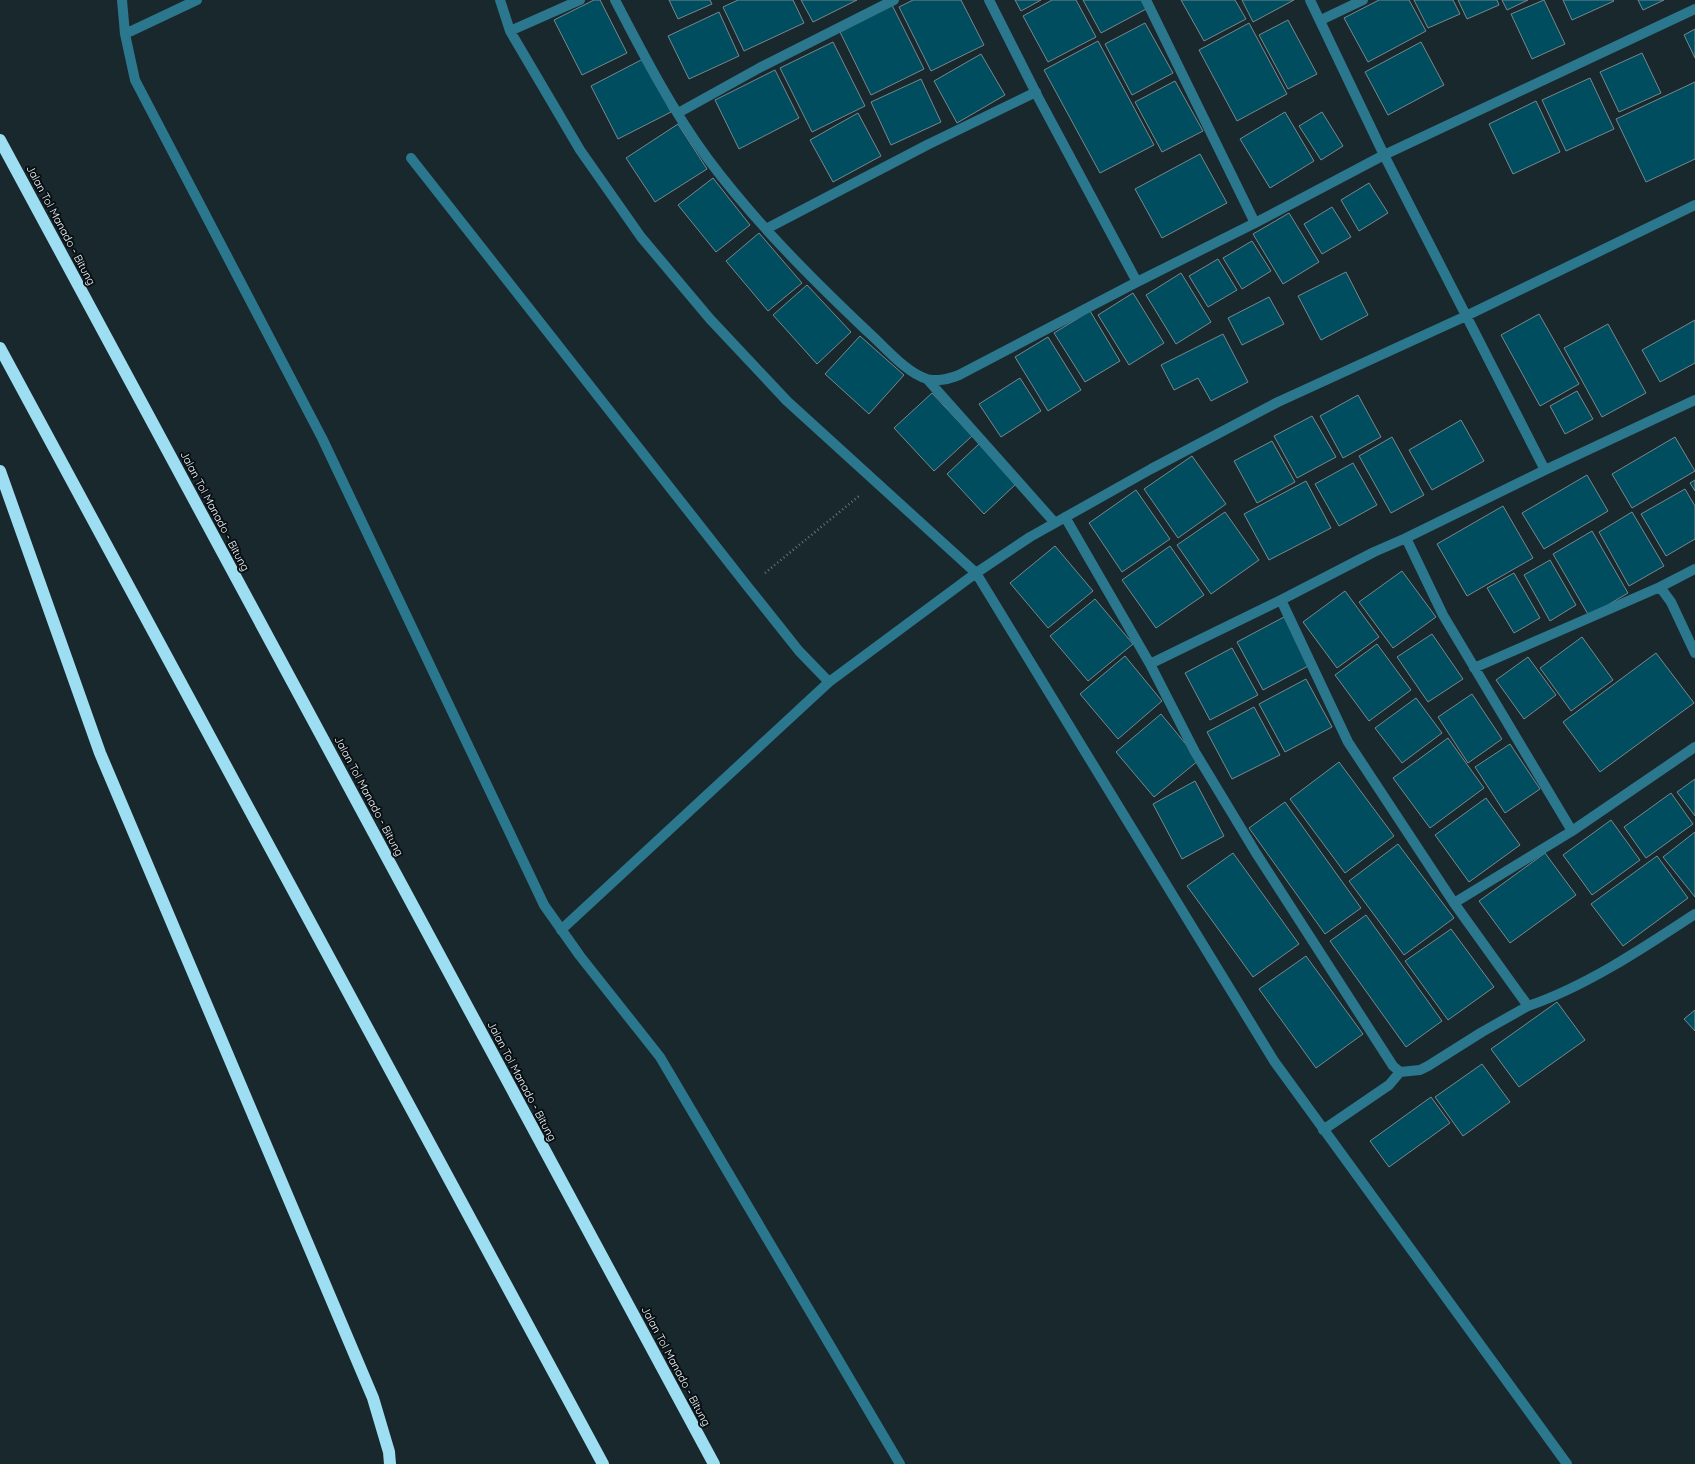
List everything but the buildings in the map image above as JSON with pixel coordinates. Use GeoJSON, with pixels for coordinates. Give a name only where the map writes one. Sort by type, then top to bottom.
{"type":"FeatureCollection","features":[{"type":"Feature","properties":{"kind":"highway","name":"Jalan Tol Manado - Bitung"},"geometry":{"type":"LineString","coordinates":[[0,140],[714,1464]]}},
{"type":"Feature","properties":{"kind":"highway"},"geometry":{"type":"LineString","coordinates":[[0,348],[603,1464]]}},
{"type":"Feature","properties":{"kind":"highway"},"geometry":{"type":"LineString","coordinates":[[0,471],[100,754],[373,1398],[389,1452],[390,1464]]}},
{"type":"Feature","properties":{"kind":"street"},"geometry":{"type":"LineString","coordinates":[[122,0],[125,34],[135,80],[322,438],[544,905],[561,930],[660,1057],[900,1464]]}},
{"type":"Feature","properties":{"kind":"street"},"geometry":{"type":"LineString","coordinates":[[125,34],[197,0]]}},
{"type":"Feature","properties":{"kind":"street"},"geometry":{"type":"LineString","coordinates":[[500,0],[510,31],[580,150],[641,237],[710,320],[787,401],[976,573],[1274,1060],[1323,1130],[1567,1464]]}},
{"type":"Feature","properties":{"kind":"street"},"geometry":{"type":"LineString","coordinates":[[510,31],[580,0]]}},
{"type":"Feature","properties":{"kind":"street"},"geometry":{"type":"LineString","coordinates":[[615,0],[678,112],[708,158],[752,215],[835,300],[893,355],[911,370],[927,378],[944,380],[960,375],[1137,282],[1255,224],[1384,155],[1695,9]]}},
{"type":"Feature","properties":{"kind":"street"},"geometry":{"type":"LineString","coordinates":[[678,112],[761,67],[894,0]]}},
{"type":"Feature","properties":{"kind":"street"},"geometry":{"type":"LineString","coordinates":[[989,0],[1137,282]]}},
{"type":"Feature","properties":{"kind":"street"},"geometry":{"type":"LineString","coordinates":[[1146,0],[1255,224]]}},
{"type":"Feature","properties":{"kind":"street"},"geometry":{"type":"LineString","coordinates":[[1310,0],[1384,155],[1545,470]]}},
{"type":"Feature","properties":{"kind":"street"},"geometry":{"type":"LineString","coordinates":[[1320,20],[1362,0]]}},
{"type":"Feature","properties":{"kind":"street"},"geometry":{"type":"LineString","coordinates":[[766,229],[928,145],[1036,92]]}},
{"type":"Feature","properties":{"kind":"street"},"geometry":{"type":"LineString","coordinates":[[411,158],[799,651],[829,682]]}},
{"type":"Feature","properties":{"kind":"street"},"geometry":{"type":"LineString","coordinates":[[561,930],[829,682],[976,573],[1065,517],[1151,469],[1278,402],[1466,316],[1695,205]]}},
{"type":"Feature","properties":{"kind":"street"},"geometry":{"type":"LineString","coordinates":[[927,378],[1055,523]]}},
{"type":"Feature","properties":{"kind":"street"},"geometry":{"type":"LineString","coordinates":[[1150,664],[1281,600],[1374,552],[1695,400]]}},
{"type":"Feature","properties":{"kind":"street"},"geometry":{"type":"LineString","coordinates":[[1065,517],[1150,664],[1195,752],[1256,853],[1386,1057],[1400,1072]]}},
{"type":"Feature","properties":{"kind":"street"},"geometry":{"type":"LineString","coordinates":[[1406,538],[1442,615],[1572,832]]}},
{"type":"Feature","properties":{"kind":"street"},"geometry":{"type":"LineString","coordinates":[[1474,668],[1660,587],[1695,569]]}},
{"type":"Feature","properties":{"kind":"street"},"geometry":{"type":"LineString","coordinates":[[1660,587],[1671,602],[1695,653]]}},
{"type":"Feature","properties":{"kind":"street"},"geometry":{"type":"LineString","coordinates":[[1281,600],[1348,742],[1454,903],[1528,1006]]}},
{"type":"Feature","properties":{"kind":"street"},"geometry":{"type":"LineString","coordinates":[[1454,903],[1572,832],[1695,747]]}},
{"type":"Feature","properties":{"kind":"street"},"geometry":{"type":"LineString","coordinates":[[1323,1130],[1389,1085],[1400,1072],[1420,1070],[1428,1066],[1482,1032],[1528,1006],[1555,997],[1652,942],[1695,914]]}},
{"type":"Feature","properties":{"kind":"path"},"geometry":{"type":"LineString","coordinates":[[748,587],[876,482]]}}]}
